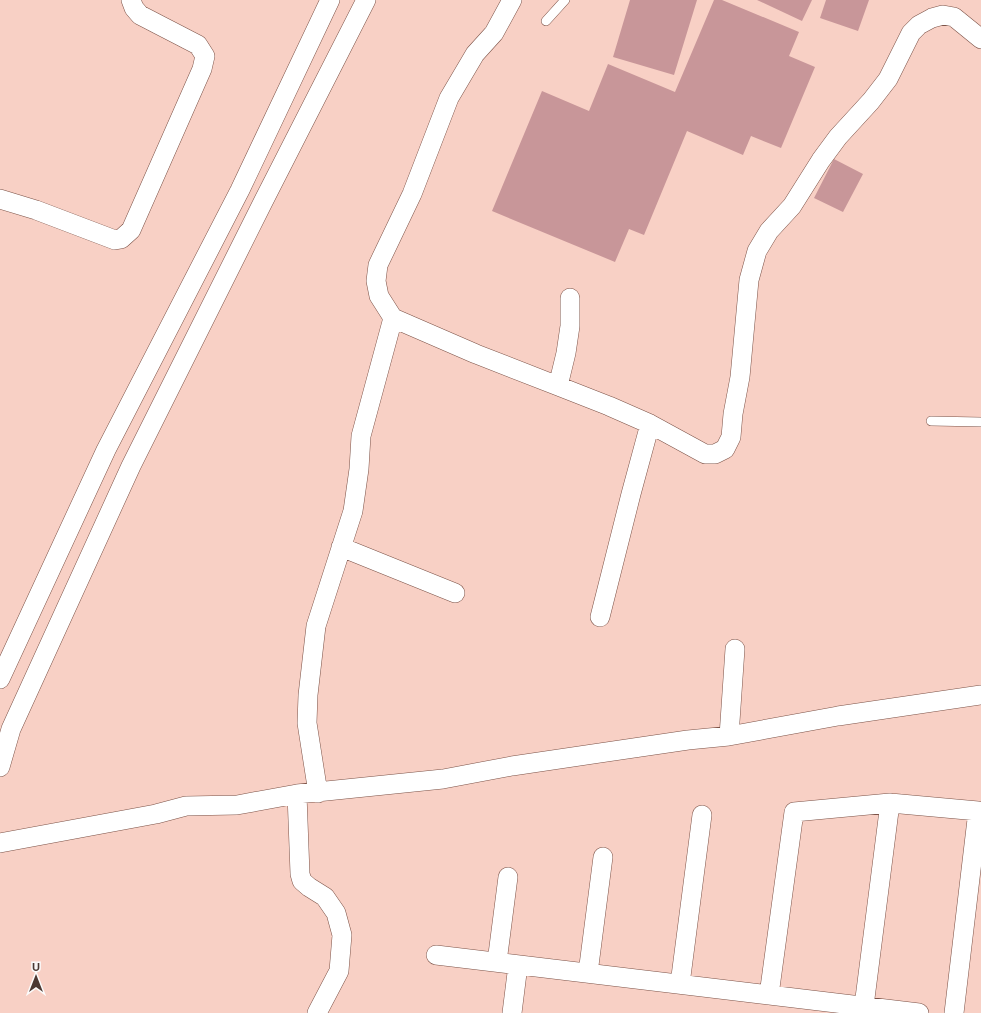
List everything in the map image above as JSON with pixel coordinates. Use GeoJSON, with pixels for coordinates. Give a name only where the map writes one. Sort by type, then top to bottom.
{"type":"FeatureCollection","features":[{"type":"Feature","properties":{"kind":"street"},"geometry":{"type":"LineString","coordinates":[[1,201],[36,210],[115,240],[125,236],[131,230],[202,69],[206,56],[198,45],[140,15],[134,8],[131,0]]}},
{"type":"Feature","properties":{"kind":"street"},"geometry":{"type":"LineString","coordinates":[[0,679],[106,450],[240,190],[330,0]]}},
{"type":"Feature","properties":{"kind":"street"},"geometry":{"type":"LineString","coordinates":[[0,767],[11,729],[131,466],[366,0]]}},
{"type":"Feature","properties":{"kind":"street"},"geometry":{"type":"LineString","coordinates":[[512,0],[494,33],[475,54],[449,98],[412,194],[378,266],[376,281],[379,296],[393,318],[476,354],[609,406],[650,424],[705,454],[715,454],[725,449],[731,437],[733,414],[740,377],[749,280],[757,251],[765,237],[792,206],[821,160],[838,137],[871,101],[888,79],[911,33],[919,25],[932,18],[942,15],[954,17],[981,39]]}},
{"type":"Feature","properties":{"kind":"street"},"geometry":{"type":"LineString","coordinates":[[240,190],[263,202]]}},
{"type":"Feature","properties":{"kind":"street"},"geometry":{"type":"LineString","coordinates":[[558,386],[566,353],[570,326],[570,298]]}},
{"type":"Feature","properties":{"kind":"street"},"geometry":{"type":"LineString","coordinates":[[318,793],[307,723],[308,695],[316,626],[353,511],[359,469],[361,436],[393,318]]}},
{"type":"Feature","properties":{"kind":"street"},"geometry":{"type":"LineString","coordinates":[[600,617],[650,424]]}},
{"type":"Feature","properties":{"kind":"street"},"geometry":{"type":"LineString","coordinates":[[106,450],[131,466]]}},
{"type":"Feature","properties":{"kind":"street"},"geometry":{"type":"LineString","coordinates":[[341,548],[455,593]]}},
{"type":"Feature","properties":{"kind":"street"},"geometry":{"type":"LineString","coordinates":[[729,736],[735,649]]}},
{"type":"Feature","properties":{"kind":"street"},"geometry":{"type":"LineString","coordinates":[[0,843],[156,814],[186,806],[237,805],[297,794],[443,779],[512,766],[729,736],[838,716],[981,695]]}},
{"type":"Feature","properties":{"kind":"street"},"geometry":{"type":"LineString","coordinates":[[297,794],[300,874],[302,881],[325,897],[336,913],[342,935],[339,971],[317,1013]]}},
{"type":"Feature","properties":{"kind":"street"},"geometry":{"type":"LineString","coordinates":[[864,1006],[890,803]]}},
{"type":"Feature","properties":{"kind":"street"},"geometry":{"type":"LineString","coordinates":[[769,995],[794,812],[890,803],[978,811],[954,1013]]}},
{"type":"Feature","properties":{"kind":"street"},"geometry":{"type":"LineString","coordinates":[[680,984],[702,815]]}},
{"type":"Feature","properties":{"kind":"street"},"geometry":{"type":"LineString","coordinates":[[588,973],[604,857]]}},
{"type":"Feature","properties":{"kind":"street"},"geometry":{"type":"LineString","coordinates":[[496,962],[508,877]]}},
{"type":"Feature","properties":{"kind":"street"},"geometry":{"type":"LineString","coordinates":[[436,955],[769,995],[806,1006],[864,1006],[919,1013]]}},
{"type":"Feature","properties":{"kind":"street"},"geometry":{"type":"LineString","coordinates":[[512,1013],[518,964]]}},
{"type":"Feature","properties":{"kind":"lane"},"geometry":{"type":"LineString","coordinates":[[546,22],[565,0]]}},
{"type":"Feature","properties":{"kind":"lane"},"geometry":{"type":"LineString","coordinates":[[931,421],[981,422]]}},
{"type":"Feature","properties":{"kind":"building"},"geometry":{"type":"Polygon","coordinates":[[[630,0],[697,0],[674,75],[613,57],[630,0]]]}},
{"type":"Feature","properties":{"kind":"building"},"geometry":{"type":"Polygon","coordinates":[[[714,0],[722,0],[799,32],[789,56],[815,67],[781,148],[751,136],[743,155],[687,131],[644,235],[629,229],[615,262],[492,211],[542,91],[589,111],[608,64],[675,92],[714,0]]]}},
{"type":"Feature","properties":{"kind":"building"},"geometry":{"type":"Polygon","coordinates":[[[757,0],[812,0],[802,21],[757,0]]]}},
{"type":"Feature","properties":{"kind":"building"},"geometry":{"type":"Polygon","coordinates":[[[826,0],[869,0],[858,31],[820,18],[826,0]]]}},
{"type":"Feature","properties":{"kind":"building"},"geometry":{"type":"Polygon","coordinates":[[[834,159],[863,174],[843,212],[814,198],[834,159]]]}}]}
